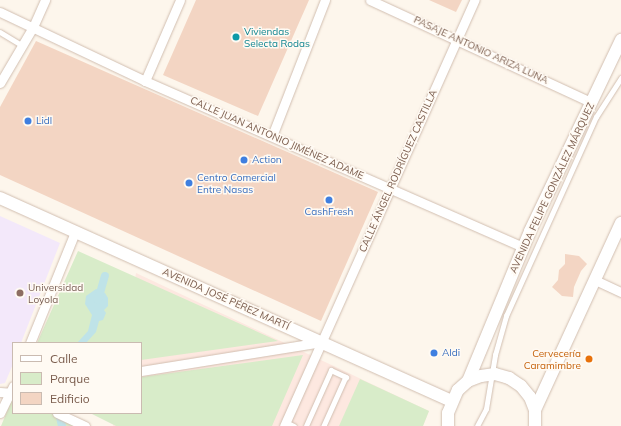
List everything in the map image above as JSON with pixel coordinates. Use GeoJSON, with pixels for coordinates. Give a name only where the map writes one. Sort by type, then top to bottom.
{"type":"FeatureCollection","features":[{"type":"Feature","properties":{"kind":"main road","name":"AVENIDA FELIPE GONZÁLEZ MÁRQUEZ"},"geometry":{"type":"LineString","coordinates":[[451,401],[468,381],[523,247],[621,40]]}},
{"type":"Feature","properties":{"kind":"main road","name":"AVENIDA JOSÉ PÉREZ MARTÍ"},"geometry":{"type":"LineString","coordinates":[[0,198],[451,401]]}},
{"type":"Feature","properties":{"kind":"main road"},"geometry":{"type":"LineString","coordinates":[[535,410],[621,223]]}},
{"type":"Feature","properties":{"kind":"main road"},"geometry":{"type":"LineString","coordinates":[[468,381],[492,374],[509,378],[521,386],[530,397],[535,410],[535,426]]}},
{"type":"Feature","properties":{"kind":"main road"},"geometry":{"type":"LineString","coordinates":[[448,426],[451,401]]}},
{"type":"Feature","properties":{"kind":"street"},"geometry":{"type":"LineString","coordinates":[[0,83],[3,70],[22,45],[33,27],[45,0]]}},
{"type":"Feature","properties":{"kind":"street"},"geometry":{"type":"LineString","coordinates":[[145,81],[180,0]]}},
{"type":"Feature","properties":{"kind":"street"},"geometry":{"type":"LineString","coordinates":[[272,136],[325,0]]}},
{"type":"Feature","properties":{"kind":"street","name":"PASAJE ANTONIO ARIZA LUNA"},"geometry":{"type":"LineString","coordinates":[[370,0],[591,102]]}},
{"type":"Feature","properties":{"kind":"street","name":"CALLE ÁNGEL RODRÍGUEZ CASTILLA"},"geometry":{"type":"LineString","coordinates":[[288,425],[322,342],[475,0]]}},
{"type":"Feature","properties":{"kind":"street","name":"CALLE JUAN ANTONIO JIMÉNEZ ADAME"},"geometry":{"type":"LineString","coordinates":[[0,12],[145,81],[523,247]]}},
{"type":"Feature","properties":{"kind":"street"},"geometry":{"type":"LineString","coordinates":[[30,342],[76,232]]}},
{"type":"Feature","properties":{"kind":"street"},"geometry":{"type":"LineString","coordinates":[[596,280],[621,292]]}},
{"type":"Feature","properties":{"kind":"street"},"geometry":{"type":"LineString","coordinates":[[142,371],[322,342]]}},
{"type":"Feature","properties":{"kind":"street"},"geometry":{"type":"LineString","coordinates":[[0,392],[12,390]]}},
{"type":"Feature","properties":{"kind":"street"},"geometry":{"type":"LineString","coordinates":[[0,413],[12,390]]}},
{"type":"Feature","properties":{"kind":"street"},"geometry":{"type":"LineString","coordinates":[[59,414],[81,424]]}},
{"type":"Feature","properties":{"kind":"lane"},"geometry":{"type":"LineString","coordinates":[[0,32],[22,45]]}},
{"type":"Feature","properties":{"kind":"lane"},"geometry":{"type":"LineString","coordinates":[[477,426],[486,409],[492,374],[506,316],[596,118],[621,78]]}},
{"type":"Feature","properties":{"kind":"lane"},"geometry":{"type":"LineString","coordinates":[[306,426],[331,370],[346,377],[324,426]]}},
{"type":"Feature","properties":{"kind":"shaded area","name":"Universidad Loyola"},"geometry":{"type":"Polygon","coordinates":[[[0,216],[60,243],[21,342],[12,342],[12,366],[5,383],[0,384],[0,216]]]}},
{"type":"Feature","properties":{"kind":"shaded area"},"geometry":{"type":"Polygon","coordinates":[[[136,273],[429,411],[423,426],[113,426],[115,414],[142,414],[142,342],[125,342],[136,273]]]}},
{"type":"Feature","properties":{"kind":"green space"},"geometry":{"type":"Polygon","coordinates":[[[78,251],[278,341],[142,360],[142,342],[37,342],[78,251]]]}},
{"type":"Feature","properties":{"kind":"green space"},"geometry":{"type":"Polygon","coordinates":[[[303,355],[272,426],[116,426],[92,414],[142,414],[142,377],[303,355]]]}},
{"type":"Feature","properties":{"kind":"green space"},"geometry":{"type":"Polygon","coordinates":[[[360,379],[429,411],[423,426],[339,426],[360,379]]]}},
{"type":"Feature","properties":{"kind":"green space"},"geometry":{"type":"Polygon","coordinates":[[[12,399],[12,414],[61,414],[83,426],[1,426],[12,399]]]}},
{"type":"Feature","properties":{"kind":"water"},"geometry":{"type":"Polygon","coordinates":[[[96,289],[105,293],[108,298],[108,306],[104,310],[106,313],[103,320],[99,321],[96,332],[87,342],[78,342],[88,331],[92,315],[85,304],[86,296],[96,289]]]}},
{"type":"Feature","properties":{"kind":"building","name":"Viviendas Selecta Rodas"},"geometry":{"type":"Polygon","coordinates":[[[196,0],[309,0],[258,116],[163,75],[196,0]]]}},
{"type":"Feature","properties":{"kind":"building"},"geometry":{"type":"Polygon","coordinates":[[[429,0],[462,0],[456,12],[429,0]]]}},
{"type":"Feature","properties":{"kind":"building","name":"Centro Comercial Entre Nasas"},"geometry":{"type":"Polygon","coordinates":[[[36,41],[378,192],[321,321],[0,175],[0,107],[36,41]]]}},
{"type":"Feature","properties":{"kind":"building"},"geometry":{"type":"Polygon","coordinates":[[[565,254],[579,256],[587,264],[581,271],[574,287],[573,297],[562,296],[552,287],[558,280],[559,270],[565,264],[565,254]]]}},
{"type":"Feature","properties":{"kind":"waterway"},"geometry":{"type":"LineString","coordinates":[[98,300],[105,276]]}},
{"type":"Feature","properties":{"kind":"waterway"},"geometry":{"type":"LineString","coordinates":[[59,414],[62,426]]}},
{"type":"Feature","properties":{"kind":"place","name":"Viviendas Selecta Rodas"},"geometry":{"type":"Point","coordinates":[236,37]}},
{"type":"Feature","properties":{"kind":"place","name":"Lidl"},"geometry":{"type":"Point","coordinates":[28,121]}},
{"type":"Feature","properties":{"kind":"place","name":"Action"},"geometry":{"type":"Point","coordinates":[244,160]}},
{"type":"Feature","properties":{"kind":"place","name":"Centro Comercial Entre Nasas"},"geometry":{"type":"Point","coordinates":[189,183]}},
{"type":"Feature","properties":{"kind":"place","name":"CashFresh"},"geometry":{"type":"Point","coordinates":[329,200]}},
{"type":"Feature","properties":{"kind":"place","name":"Universidad Loyola"},"geometry":{"type":"Point","coordinates":[20,293]}},
{"type":"Feature","properties":{"kind":"place","name":"Aldi"},"geometry":{"type":"Point","coordinates":[434,353]}},
{"type":"Feature","properties":{"kind":"place","name":"Cervecería Caramimbre"},"geometry":{"type":"Point","coordinates":[589,359]}}]}
